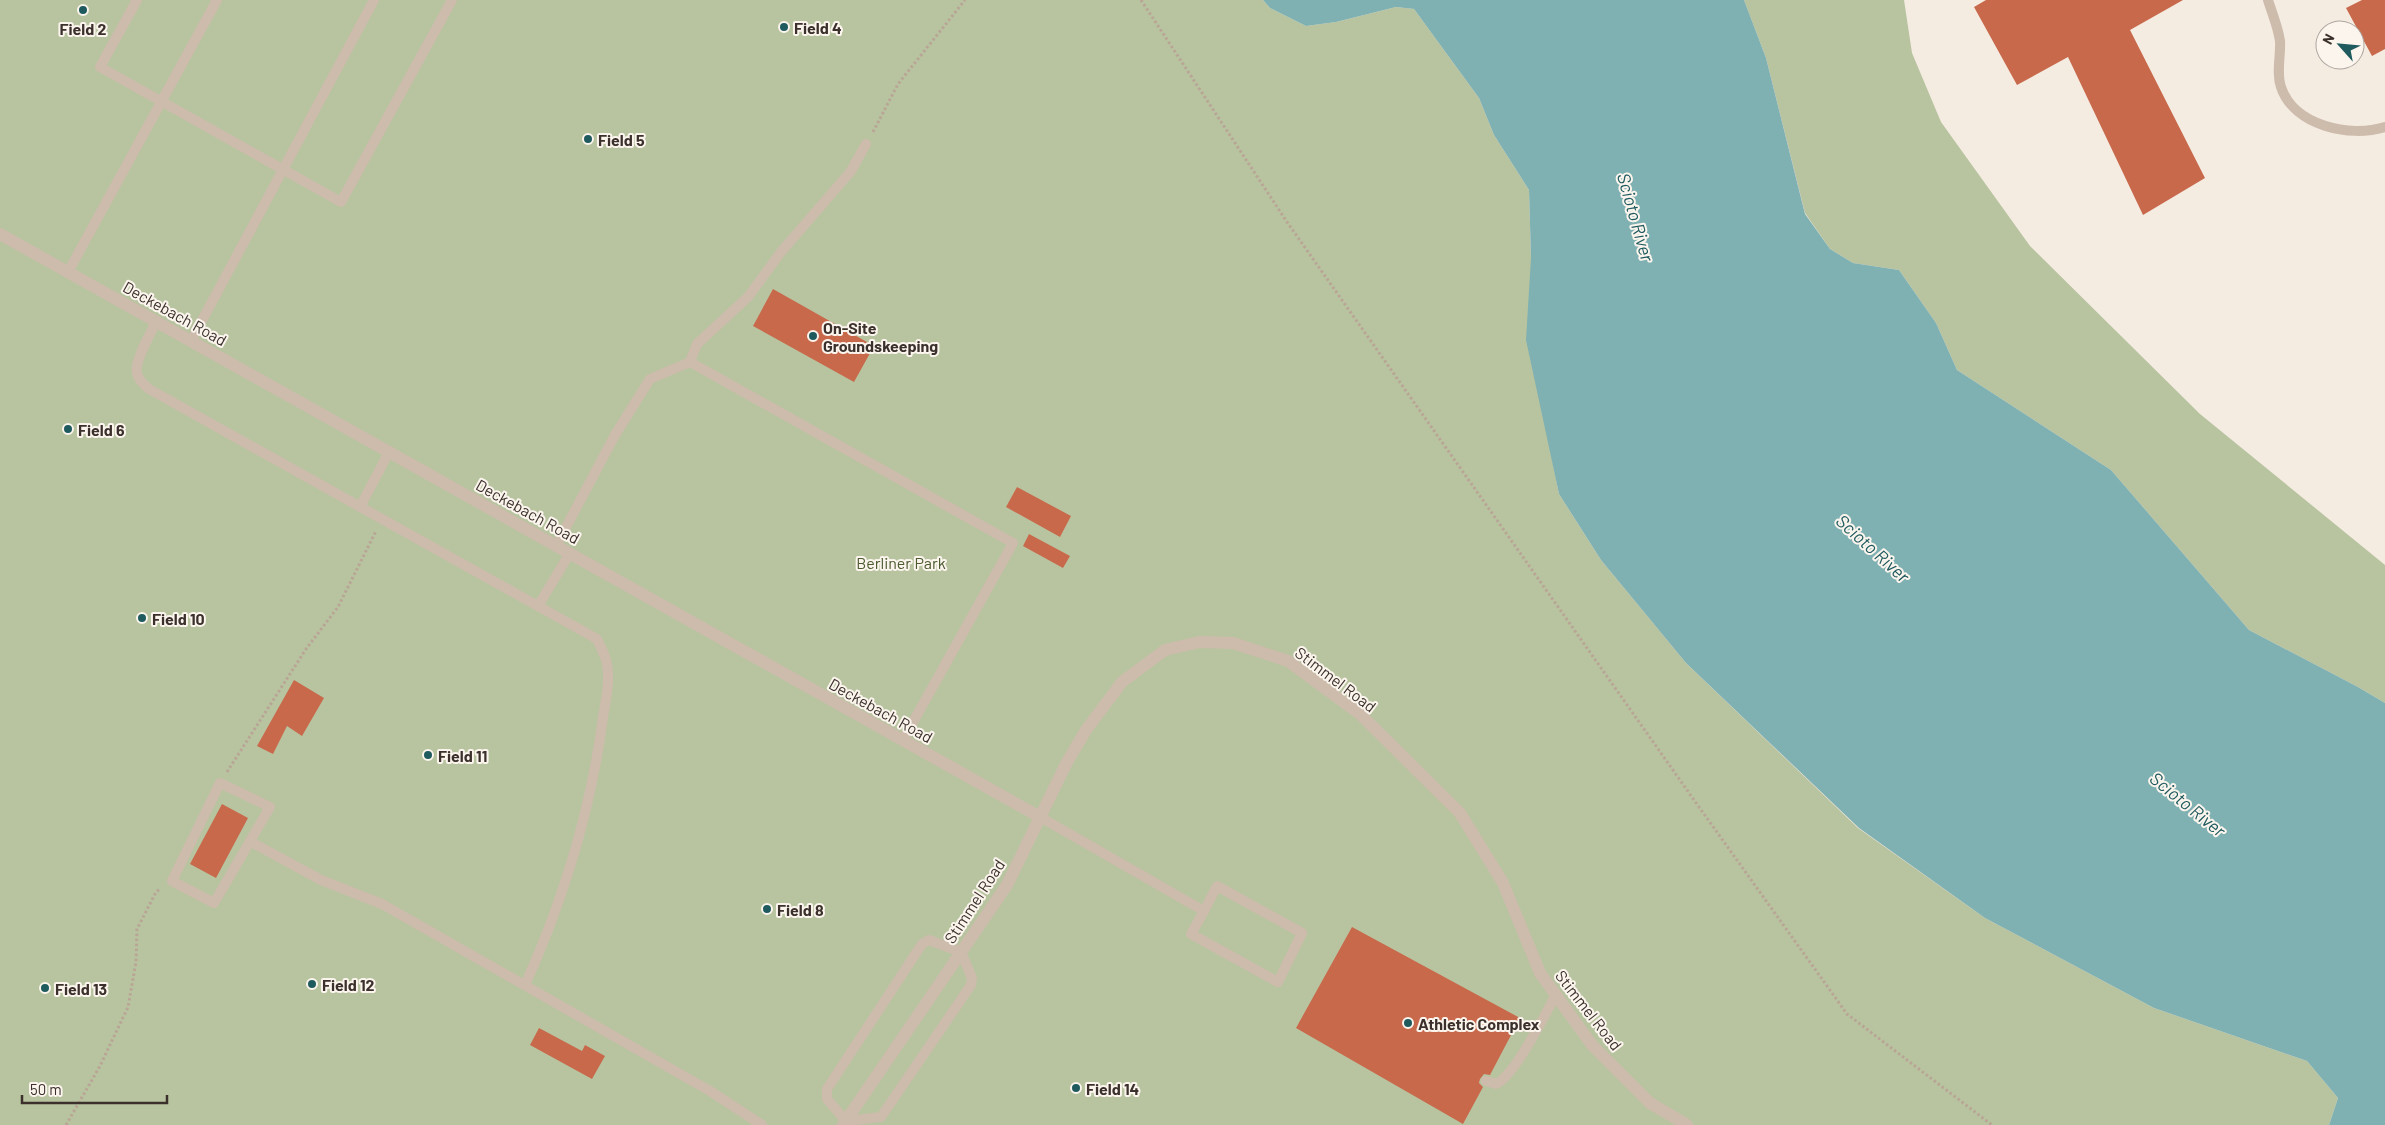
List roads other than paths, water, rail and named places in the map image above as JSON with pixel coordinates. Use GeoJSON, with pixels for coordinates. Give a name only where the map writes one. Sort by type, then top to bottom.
{"type":"FeatureCollection","features":[{"type":"Feature","properties":{"kind":"street","name":"Deckebach Road"},"geometry":{"type":"LineString","coordinates":[[0,234],[1040,817]]}},
{"type":"Feature","properties":{"kind":"street","name":"Stimmel Road"},"geometry":{"type":"LineString","coordinates":[[844,1123],[1007,885],[1066,764],[1086,730],[1122,682],[1165,650],[1199,642],[1233,642],[1288,661],[1360,715],[1460,813],[1503,883],[1540,974],[1592,1045],[1650,1103],[1687,1125]]}},
{"type":"Feature","properties":{"kind":"lane"},"geometry":{"type":"LineString","coordinates":[[137,0],[100,67],[340,202],[452,0]]}},
{"type":"Feature","properties":{"kind":"lane"},"geometry":{"type":"LineString","coordinates":[[68,272],[217,0]]}},
{"type":"Feature","properties":{"kind":"lane"},"geometry":{"type":"LineString","coordinates":[[191,341],[374,0]]}},
{"type":"Feature","properties":{"kind":"lane"},"geometry":{"type":"LineString","coordinates":[[2268,0],[2280,40],[2280,86],[2292,108],[2321,126],[2370,132],[2385,127]]}},
{"type":"Feature","properties":{"kind":"lane"},"geometry":{"type":"LineString","coordinates":[[556,546],[614,435],[650,379],[690,362],[697,344],[748,298],[781,252],[851,172],[866,144]]}},
{"type":"Feature","properties":{"kind":"lane"},"geometry":{"type":"LineString","coordinates":[[156,322],[138,362],[136,373],[148,389],[383,518],[597,639],[606,661],[607,691],[598,756],[570,869],[540,952],[525,985]]}},
{"type":"Feature","properties":{"kind":"lane"},"geometry":{"type":"LineString","coordinates":[[690,362],[1013,543],[903,740]]}},
{"type":"Feature","properties":{"kind":"lane"},"geometry":{"type":"LineString","coordinates":[[360,507],[389,452]]}},
{"type":"Feature","properties":{"kind":"lane"},"geometry":{"type":"LineString","coordinates":[[538,606],[570,553]]}},
{"type":"Feature","properties":{"kind":"lane"},"geometry":{"type":"LineString","coordinates":[[220,783],[270,808],[251,842],[214,903],[172,881],[220,783]]}},
{"type":"Feature","properties":{"kind":"lane"},"geometry":{"type":"LineString","coordinates":[[1040,817],[1204,911]]}},
{"type":"Feature","properties":{"kind":"lane"},"geometry":{"type":"LineString","coordinates":[[251,842],[321,880],[382,904],[710,1091],[762,1125]]}},
{"type":"Feature","properties":{"kind":"lane"},"geometry":{"type":"LineString","coordinates":[[1217,886],[1302,933],[1278,982],[1191,934],[1204,911],[1217,886]]}},
{"type":"Feature","properties":{"kind":"lane"},"geometry":{"type":"LineString","coordinates":[[928,940],[961,952],[972,978],[971,985],[881,1117],[844,1123],[827,1099],[827,1089],[922,944],[928,940]]}},
{"type":"Feature","properties":{"kind":"lane"},"geometry":{"type":"LineString","coordinates":[[1486,1081],[1496,1084],[1502,1081],[1518,1061],[1556,995]]}},
{"type":"Feature","properties":{"kind":"water","name":"Scioto River"},"geometry":{"type":"Polygon","coordinates":[[[1263,0],[1744,0],[1766,58],[1805,214],[1830,249],[1853,263],[1899,270],[1936,323],[1957,370],[2111,470],[2249,630],[2385,703],[2385,1125],[2329,1125],[2338,1098],[2307,1061],[2154,1008],[1985,918],[1859,828],[1686,663],[1601,560],[1559,494],[1526,340],[1531,258],[1529,190],[1494,135],[1479,98],[1414,9],[1396,7],[1336,22],[1306,26],[1270,8],[1263,0]]]}},
{"type":"Feature","properties":{"kind":"place","name":"Field 2"},"geometry":{"type":"Point","coordinates":[83,10]}},
{"type":"Feature","properties":{"kind":"place","name":"Field 4"},"geometry":{"type":"Point","coordinates":[784,27]}},
{"type":"Feature","properties":{"kind":"place","name":"Field 5"},"geometry":{"type":"Point","coordinates":[588,139]}},
{"type":"Feature","properties":{"kind":"place","name":"On-Site Groundskeeping"},"geometry":{"type":"Point","coordinates":[813,336]}},
{"type":"Feature","properties":{"kind":"place","name":"Field 6"},"geometry":{"type":"Point","coordinates":[68,429]}},
{"type":"Feature","properties":{"kind":"place","name":"Field 10"},"geometry":{"type":"Point","coordinates":[142,618]}},
{"type":"Feature","properties":{"kind":"place","name":"Field 11"},"geometry":{"type":"Point","coordinates":[428,755]}},
{"type":"Feature","properties":{"kind":"place","name":"Field 8"},"geometry":{"type":"Point","coordinates":[767,909]}},
{"type":"Feature","properties":{"kind":"place","name":"Field 12"},"geometry":{"type":"Point","coordinates":[312,984]}},
{"type":"Feature","properties":{"kind":"place","name":"Field 13"},"geometry":{"type":"Point","coordinates":[45,988]}},
{"type":"Feature","properties":{"kind":"place","name":"Athletic Complex"},"geometry":{"type":"Point","coordinates":[1408,1023]}},
{"type":"Feature","properties":{"kind":"place","name":"Field 14"},"geometry":{"type":"Point","coordinates":[1076,1088]}},
{"type":"Feature","properties":{"kind":"park label","name":"Berliner Park"},"geometry":{"type":"Point","coordinates":[901,562]}}]}
